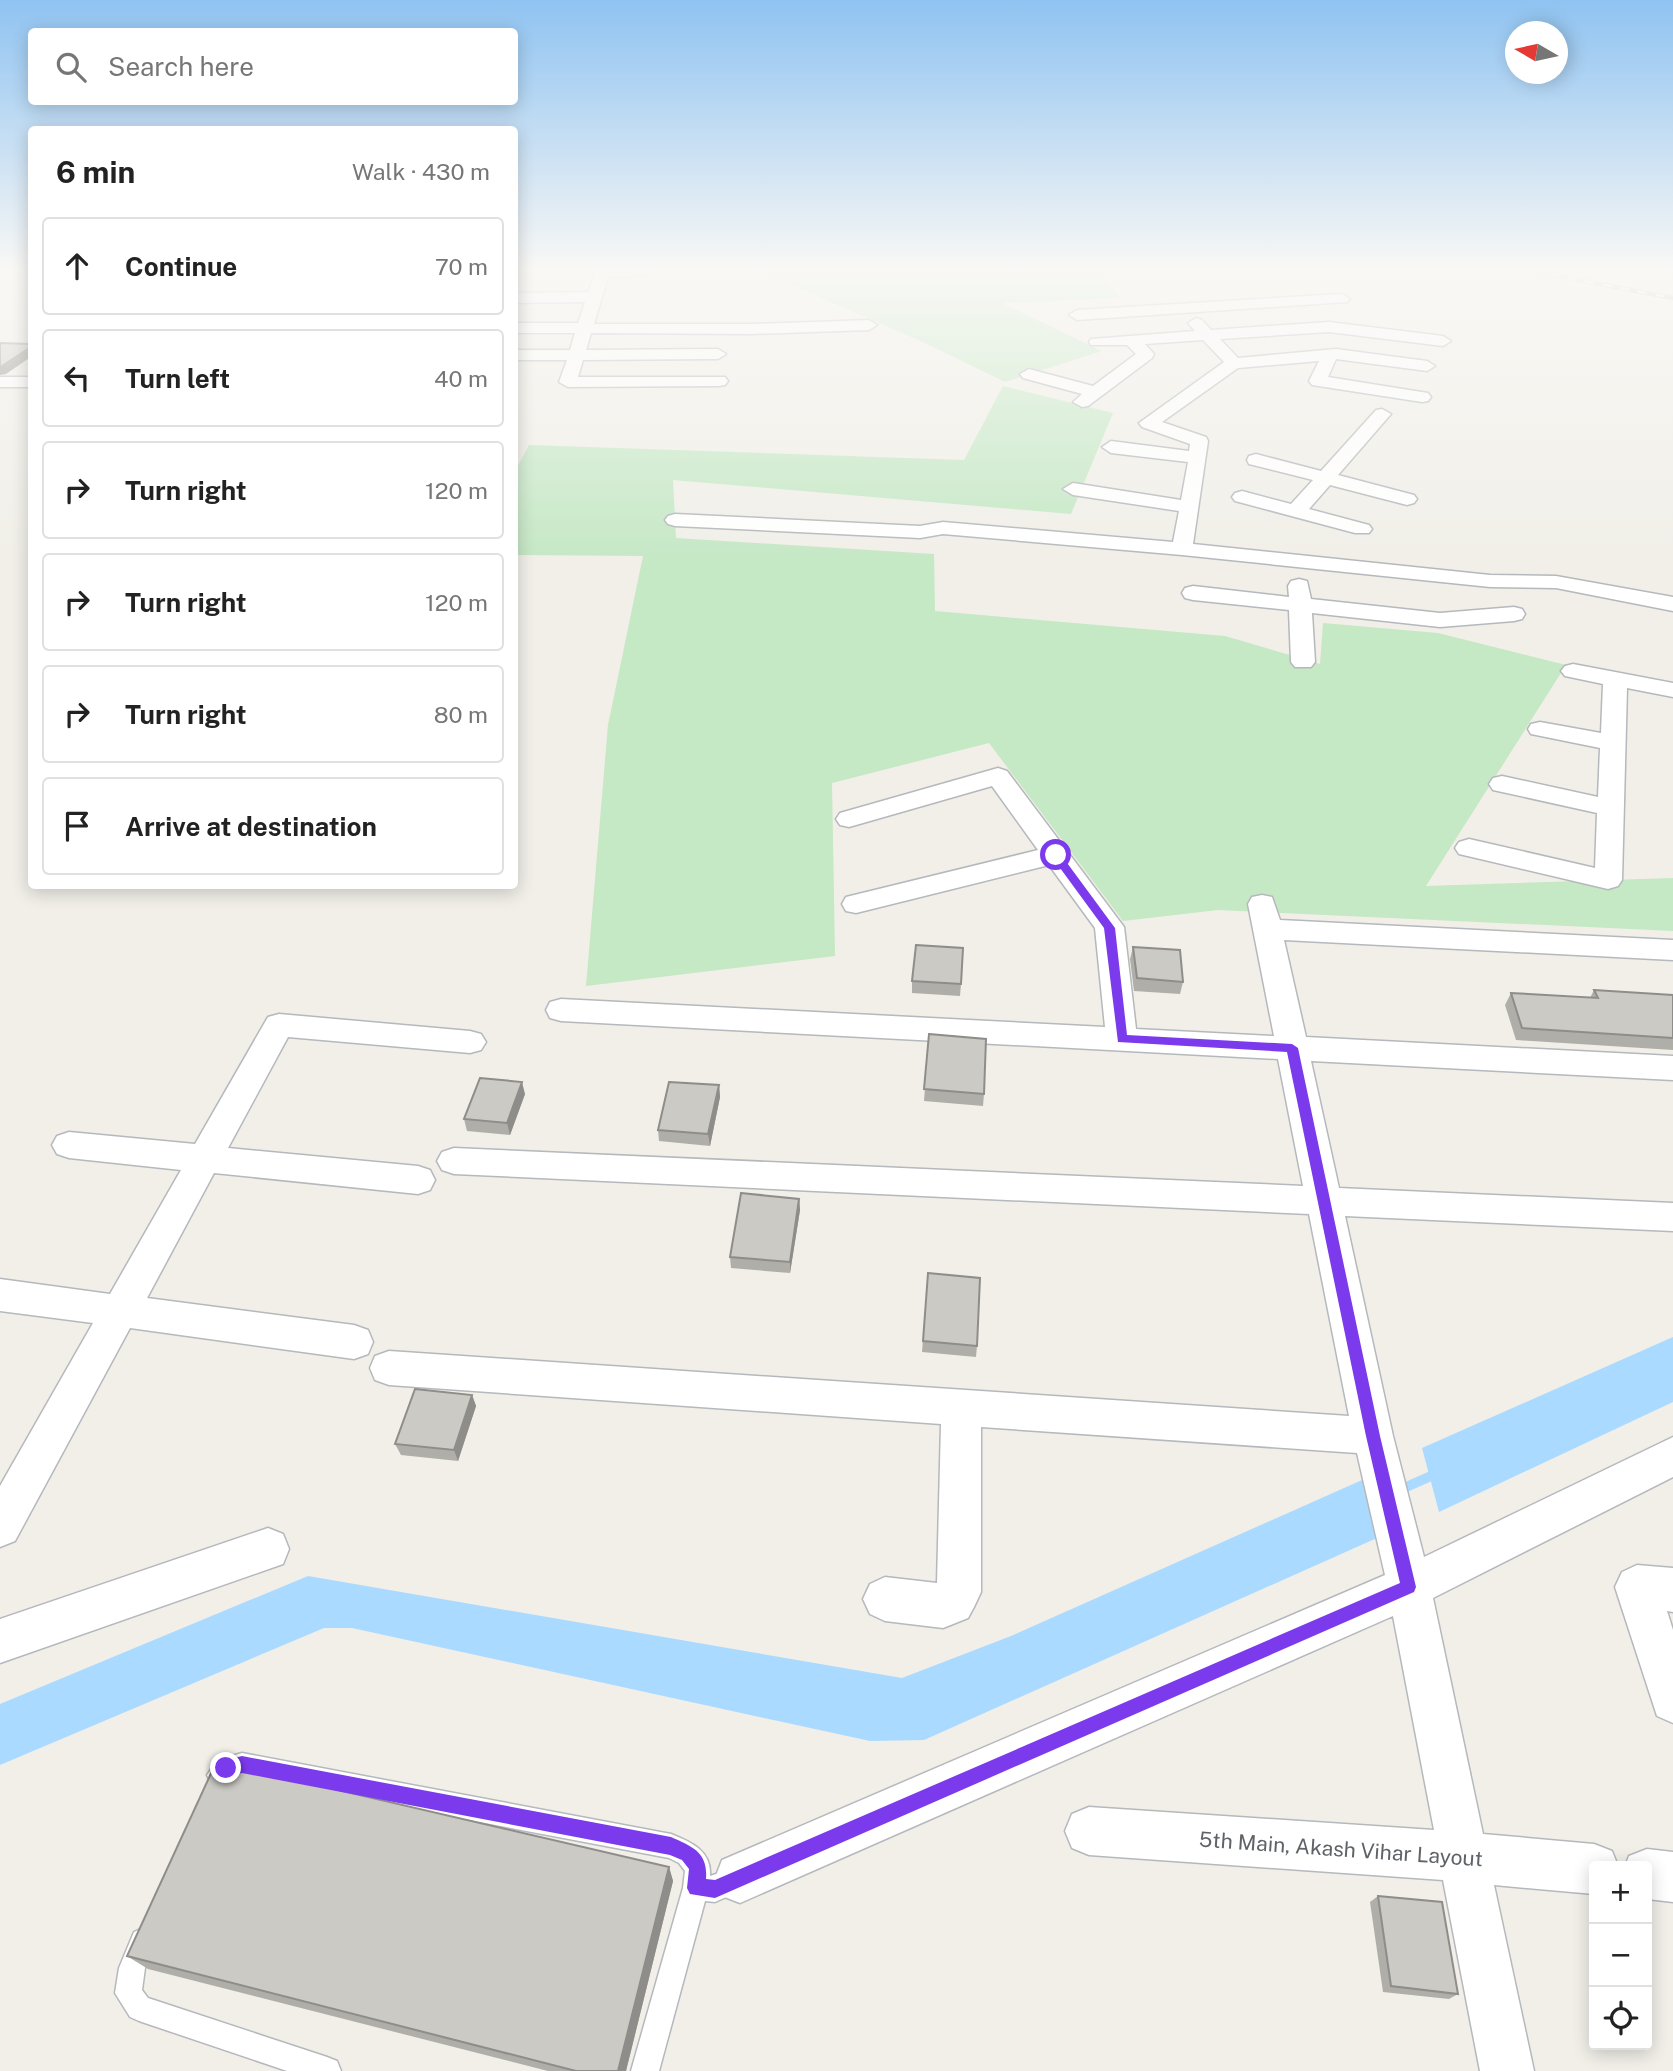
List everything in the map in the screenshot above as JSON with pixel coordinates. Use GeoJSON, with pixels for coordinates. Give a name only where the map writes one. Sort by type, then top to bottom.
{"type":"FeatureCollection","features":[{"type":"Feature","properties":{"kind":"street"},"geometry":{"type":"LineString","coordinates":[[572,368],[568,382],[719,381]]}},
{"type":"Feature","properties":{"kind":"street"},"geometry":{"type":"LineString","coordinates":[[1029,374],[1089,397],[1128,368]]}},
{"type":"Feature","properties":{"kind":"street"},"geometry":{"type":"LineString","coordinates":[[1182,548],[1199,441],[1149,423],[1227,368]]}},
{"type":"Feature","properties":{"kind":"street"},"geometry":{"type":"LineString","coordinates":[[1324,368],[1318,381],[1422,397]]}},
{"type":"Feature","properties":{"kind":"street"},"geometry":{"type":"LineString","coordinates":[[0,382],[28,382]]}},
{"type":"Feature","properties":{"kind":"street"},"geometry":{"type":"LineString","coordinates":[[1303,662],[1302,513],[1326,478],[1382,414]]}},
{"type":"Feature","properties":{"kind":"street"},"geometry":{"type":"LineString","coordinates":[[1111,447],[1198,458]]}},
{"type":"Feature","properties":{"kind":"street"},"geometry":{"type":"LineString","coordinates":[[1256,460],[1407,499]]}},
{"type":"Feature","properties":{"kind":"street"},"geometry":{"type":"LineString","coordinates":[[1073,489],[1188,507]]}},
{"type":"Feature","properties":{"kind":"street"},"geometry":{"type":"LineString","coordinates":[[1242,497],[1362,529]]}},
{"type":"Feature","properties":{"kind":"street"},"geometry":{"type":"LineString","coordinates":[[675,520],[920,532],[943,528],[1182,548],[1490,580],[1556,582],[1673,604]]}},
{"type":"Feature","properties":{"kind":"street"},"geometry":{"type":"LineString","coordinates":[[1497,637],[1538,582]]}},
{"type":"Feature","properties":{"kind":"street"},"geometry":{"type":"LineString","coordinates":[[1193,593],[1440,620],[1514,614]]}},
{"type":"Feature","properties":{"kind":"street"},"geometry":{"type":"LineString","coordinates":[[1573,671],[1673,690]]}},
{"type":"Feature","properties":{"kind":"street"},"geometry":{"type":"LineString","coordinates":[[1469,848],[1608,880],[1615,679]]}},
{"type":"Feature","properties":{"kind":"street"},"geometry":{"type":"LineString","coordinates":[[1540,729],[1613,743]]}},
{"type":"Feature","properties":{"kind":"street"},"geometry":{"type":"LineString","coordinates":[[849,819],[998,776],[1110,928],[1122,1039]]}},
{"type":"Feature","properties":{"kind":"street"},"geometry":{"type":"LineString","coordinates":[[1502,784],[1611,808]]}},
{"type":"Feature","properties":{"kind":"street"},"geometry":{"type":"LineString","coordinates":[[856,904],[1056,855]]}},
{"type":"Feature","properties":{"kind":"street"},"geometry":{"type":"LineString","coordinates":[[1507,2071],[1406,1575],[1373,1436],[1265,916],[1673,950]]}},
{"type":"Feature","properties":{"kind":"street"},"geometry":{"type":"LineString","coordinates":[[561,1010],[1673,1068]]}},
{"type":"Feature","properties":{"kind":"street"},"geometry":{"type":"LineString","coordinates":[[0,1527],[279,1025],[470,1042]]}},
{"type":"Feature","properties":{"kind":"street"},"geometry":{"type":"LineString","coordinates":[[69,1145],[418,1180]]}},
{"type":"Feature","properties":{"kind":"street"},"geometry":{"type":"LineString","coordinates":[[454,1161],[1673,1217]]}},
{"type":"Feature","properties":{"kind":"street"},"geometry":{"type":"LineString","coordinates":[[0,1295],[354,1342]]}},
{"type":"Feature","properties":{"kind":"street"},"geometry":{"type":"LineString","coordinates":[[389,1368],[1373,1436]]}},
{"type":"Feature","properties":{"kind":"street"},"geometry":{"type":"LineString","coordinates":[[885,1599],[943,1606],[953,1602],[959,1592],[961,1407]]}},
{"type":"Feature","properties":{"kind":"street"},"geometry":{"type":"LineString","coordinates":[[740,1878],[1673,1456]]}},
{"type":"Feature","properties":{"kind":"street"},"geometry":{"type":"LineString","coordinates":[[0,1641],[268,1549]]}},
{"type":"Feature","properties":{"kind":"street"},"geometry":{"type":"LineString","coordinates":[[1673,1590],[1637,1587],[1673,1700]]}},
{"type":"Feature","properties":{"kind":"street","name":"5th Main, Akash Vihar Layout"},"geometry":{"type":"LineString","coordinates":[[1088,1831],[1462,1857],[1589,1870]]}},
{"type":"Feature","properties":{"kind":"street"},"geometry":{"type":"LineString","coordinates":[[1652,1875],[1673,1877]]}},
{"type":"Feature","properties":{"kind":"lane"},"geometry":{"type":"LineString","coordinates":[[207,1794],[212,1781],[226,1768],[242,1765],[671,1846],[688,1854],[698,1867],[696,1888],[645,2071]]}},
{"type":"Feature","properties":{"kind":"lane"},"geometry":{"type":"LineString","coordinates":[[696,1888],[715,1889],[740,1878]]}},
{"type":"Feature","properties":{"kind":"lane"},"geometry":{"type":"LineString","coordinates":[[153,1918],[132,1968],[128,1993],[139,2008],[327,2071]]}},
{"type":"Feature","properties":{"kind":"green space"},"geometry":{"type":"Polygon","coordinates":[[[976,368],[1050,368],[1005,382],[976,368]]]}},
{"type":"Feature","properties":{"kind":"green space"},"geometry":{"type":"Polygon","coordinates":[[[1003,386],[1113,413],[1071,514],[673,480],[676,538],[934,554],[935,611],[1225,636],[1320,664],[1323,623],[1438,633],[1566,665],[1426,886],[1673,878],[1673,931],[1218,910],[1123,921],[989,743],[832,783],[835,956],[586,986],[608,725],[643,556],[518,555],[518,466],[529,445],[964,460],[1003,386]]]}},
{"type":"Feature","properties":{"kind":"water"},"geometry":{"type":"Polygon","coordinates":[[[1673,1337],[1673,1402],[1439,1512],[1422,1448],[1673,1337]]]}},
{"type":"Feature","properties":{"kind":"water"},"geometry":{"type":"Polygon","coordinates":[[[1371,1476],[1386,1534],[924,1740],[870,1741],[352,1628],[324,1628],[0,1765],[0,1704],[308,1576],[902,1678],[1011,1636],[1371,1476]]]}},
{"type":"Feature","properties":{"kind":"building"},"geometry":{"type":"Polygon","coordinates":[[[916,945],[963,948],[961,984],[912,981],[916,945]]]}},
{"type":"Feature","properties":{"kind":"building"},"geometry":{"type":"Polygon","coordinates":[[[1133,947],[1180,950],[1183,982],[1137,978],[1133,947]]]}},
{"type":"Feature","properties":{"kind":"building"},"geometry":{"type":"Polygon","coordinates":[[[1594,990],[1673,995],[1673,1038],[1522,1028],[1511,993],[1598,998],[1594,990]]]}},
{"type":"Feature","properties":{"kind":"building"},"geometry":{"type":"Polygon","coordinates":[[[929,1034],[986,1039],[984,1094],[924,1089],[929,1034]]]}},
{"type":"Feature","properties":{"kind":"building"},"geometry":{"type":"Polygon","coordinates":[[[480,1078],[522,1082],[507,1123],[464,1119],[480,1078]]]}},
{"type":"Feature","properties":{"kind":"building"},"geometry":{"type":"Polygon","coordinates":[[[669,1082],[719,1085],[708,1134],[658,1130],[669,1082]]]}},
{"type":"Feature","properties":{"kind":"building"},"geometry":{"type":"Polygon","coordinates":[[[741,1193],[799,1199],[790,1262],[730,1257],[741,1193]]]}},
{"type":"Feature","properties":{"kind":"building"},"geometry":{"type":"Polygon","coordinates":[[[928,1273],[980,1278],[977,1346],[923,1341],[928,1273]]]}},
{"type":"Feature","properties":{"kind":"building"},"geometry":{"type":"Polygon","coordinates":[[[415,1389],[472,1395],[454,1450],[395,1444],[415,1389]]]}},
{"type":"Feature","properties":{"kind":"building"},"geometry":{"type":"Polygon","coordinates":[[[226,1764],[669,1867],[618,2071],[576,2071],[127,1956],[213,1769],[226,1764]]]}},
{"type":"Feature","properties":{"kind":"building"},"geometry":{"type":"Polygon","coordinates":[[[1378,1896],[1442,1902],[1458,1994],[1391,1986],[1378,1896]]]}},
{"type":"Feature","properties":{"kind":"waterway"},"geometry":{"type":"LineString","coordinates":[[1395,1492],[1440,1472]]}},
{"type":"Feature","properties":{"kind":"route"},"geometry":{"type":"LineString","coordinates":[[226,1768],[242,1765],[671,1846],[688,1854],[698,1867],[696,1888],[715,1889],[1408,1587],[1373,1436],[1292,1048],[1122,1039],[1110,928],[1056,855]]}}]}
